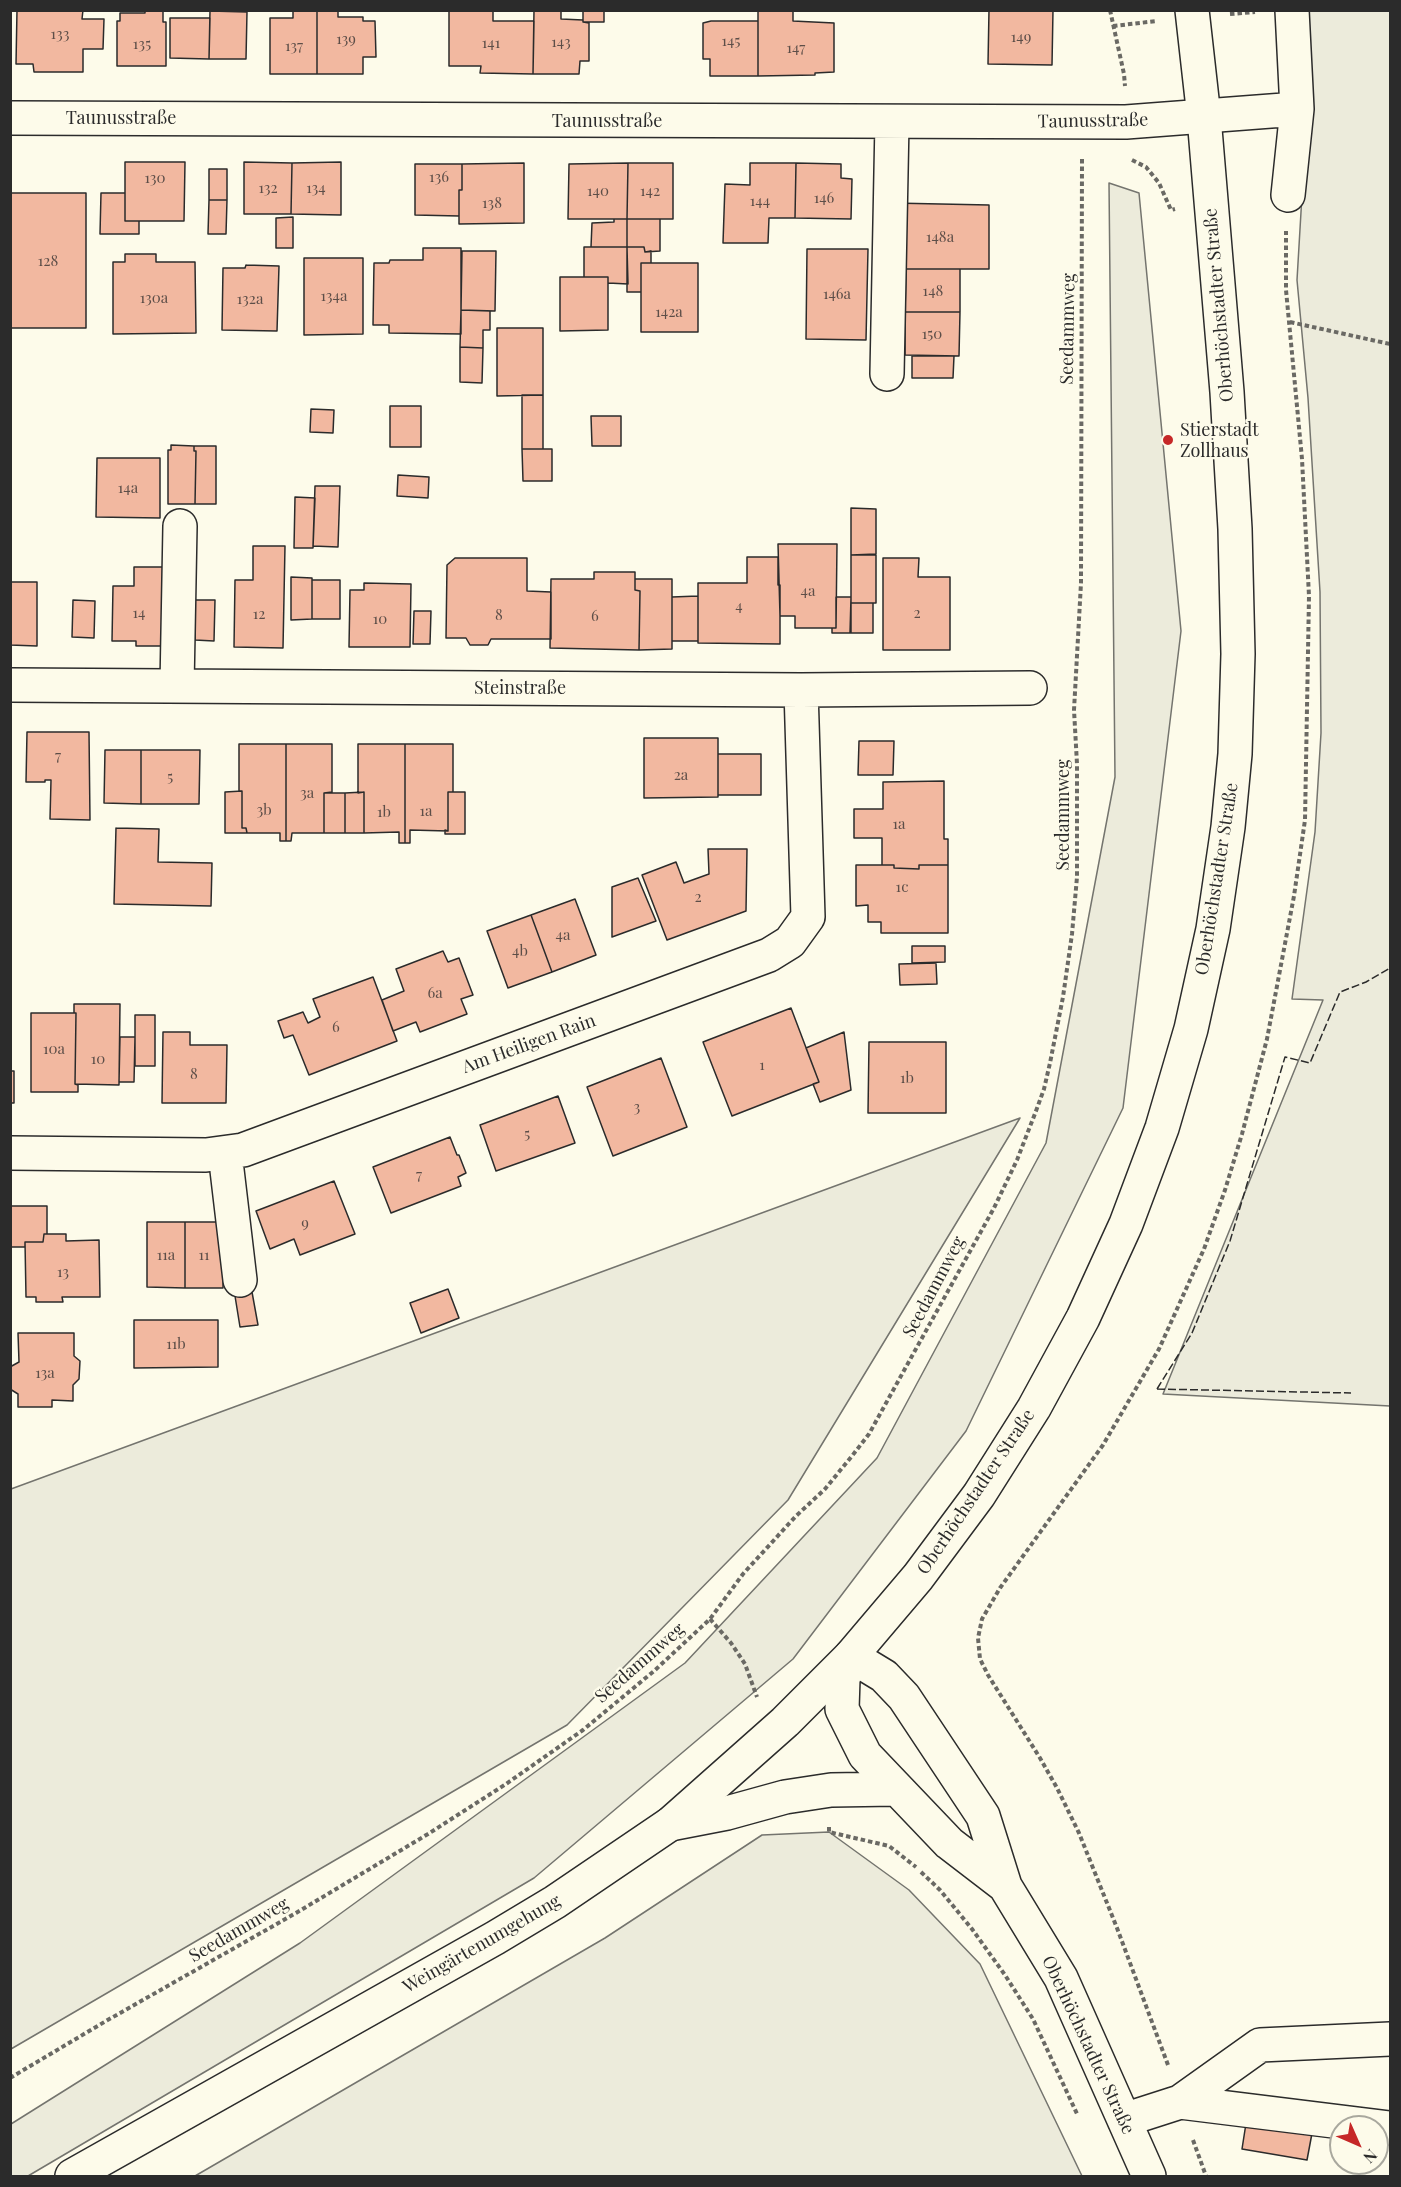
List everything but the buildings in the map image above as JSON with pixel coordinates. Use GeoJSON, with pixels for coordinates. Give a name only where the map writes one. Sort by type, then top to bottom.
{"type":"FeatureCollection","features":[{"type":"Feature","properties":{"kind":"street","name":"Oberhöchstadter Straße"},"geometry":{"type":"LineString","coordinates":[[1005,1886],[949,1843],[865,1755],[843,1709],[843,1679],[851,1656],[918,1577],[979,1495],[1034,1408],[1072,1338],[1126,1224],[1162,1128],[1191,1029],[1213,929],[1228,827],[1235,754],[1238,654],[1235,529],[1228,404],[1204,117],[1192,10]]}},
{"type":"Feature","properties":{"kind":"street"},"geometry":{"type":"LineString","coordinates":[[1287,195],[1297,109],[1292,10]]}},
{"type":"Feature","properties":{"kind":"street","name":"Taunusstraße"},"geometry":{"type":"LineString","coordinates":[[10,118],[1126,122],[1297,109]]}},
{"type":"Feature","properties":{"kind":"street"},"geometry":{"type":"LineString","coordinates":[[887,374],[892,122]]}},
{"type":"Feature","properties":{"kind":"street"},"geometry":{"type":"LineString","coordinates":[[177,686],[180,525]]}},
{"type":"Feature","properties":{"kind":"street","name":"Steinstraße"},"geometry":{"type":"LineString","coordinates":[[10,685],[801,690],[1030,688]]}},
{"type":"Feature","properties":{"kind":"street","name":"Am Heiligen Rain"},"geometry":{"type":"LineString","coordinates":[[10,1154],[225,1154],[243,1150],[769,955],[790,942],[808,917],[801,690]]}},
{"type":"Feature","properties":{"kind":"street"},"geometry":{"type":"LineString","coordinates":[[225,1154],[240,1280]]}},
{"type":"Feature","properties":{"kind":"street","name":"Oberhöchstadter Straße"},"geometry":{"type":"LineString","coordinates":[[851,1656],[884,1676],[919,1717],[983,1816],[1005,1886],[1061,1978],[1149,2176]]}},
{"type":"Feature","properties":{"kind":"street","name":"Weingärtenumgehung"},"geometry":{"type":"LineString","coordinates":[[72,2176],[555,1902],[670,1824],[785,1722],[851,1656]]}},
{"type":"Feature","properties":{"kind":"street"},"geometry":{"type":"LineString","coordinates":[[670,1824],[727,1813],[785,1797],[831,1790],[895,1789]]}},
{"type":"Feature","properties":{"kind":"street"},"geometry":{"type":"LineString","coordinates":[[1124,2120],[1180,2102],[1260,2045],[1390,2039]]}},
{"type":"Feature","properties":{"kind":"street"},"geometry":{"type":"LineString","coordinates":[[1180,2102],[1390,2128]]}},
{"type":"Feature","properties":{"kind":"path"},"geometry":{"type":"LineString","coordinates":[[1110,10],[1124,74],[1126,122]]}},
{"type":"Feature","properties":{"kind":"path","name":"Seedammweg"},"geometry":{"type":"LineString","coordinates":[[10,2078],[296,1913],[506,1784],[583,1730],[654,1671],[711,1619],[743,1574],[825,1489],[868,1434],[993,1208],[1017,1160],[1044,1089],[1063,997],[1077,877],[1077,764],[1074,710],[1081,583],[1082,157],[1094,157]]}},
{"type":"Feature","properties":{"kind":"path"},"geometry":{"type":"LineString","coordinates":[[1206,2176],[1159,2038],[1079,1833],[1040,1758],[988,1676],[980,1659],[978,1638],[982,1619],[1000,1588],[1102,1445],[1132,1398],[1159,1349],[1204,1249],[1225,1190],[1267,1038],[1291,916],[1305,820],[1309,596],[1302,459],[1285,257],[1287,195]]}},
{"type":"Feature","properties":{"kind":"path"},"geometry":{"type":"LineString","coordinates":[[1290,322],[1390,344]]}},
{"type":"Feature","properties":{"kind":"path"},"geometry":{"type":"LineString","coordinates":[[711,1619],[745,1664],[757,1697],[785,1722]]}},
{"type":"Feature","properties":{"kind":"path"},"geometry":{"type":"LineString","coordinates":[[831,1790],[829,1832],[889,1846],[912,1863],[940,1890],[972,1929],[1033,2019],[1082,2124]]}},
{"type":"Feature","properties":{"kind":"shaded area"},"geometry":{"type":"Polygon","coordinates":[[[1305,11],[1390,11],[1390,1406],[1163,1394],[1323,1000],[1292,999],[1315,832],[1321,733],[1320,592],[1308,398],[1297,280],[1309,76],[1305,11]]]}},
{"type":"Feature","properties":{"kind":"shaded area"},"geometry":{"type":"Polygon","coordinates":[[[1109,183],[1139,193],[1181,631],[1123,1108],[966,1431],[793,1659],[534,1878],[28,2176],[11,2176],[11,2124],[300,1943],[685,1663],[877,1458],[1046,1143],[1115,777],[1109,183]]]}},
{"type":"Feature","properties":{"kind":"shaded area"},"geometry":{"type":"Polygon","coordinates":[[[1020,1118],[788,1500],[567,1725],[11,2049],[11,1489],[1020,1118]]]}},
{"type":"Feature","properties":{"kind":"shaded area"},"geometry":{"type":"Polygon","coordinates":[[[829,1832],[909,1890],[980,1964],[1082,2176],[195,2176],[605,1938],[762,1835],[829,1832]]]}},
{"type":"Feature","properties":{"kind":"fence"},"geometry":{"type":"LineString","coordinates":[[1157,1389],[1192,1333],[1230,1241],[1285,1057],[1310,1063],[1340,992],[1366,982],[1390,968]]}},
{"type":"Feature","properties":{"kind":"fence"},"geometry":{"type":"LineString","coordinates":[[1157,1389],[1351,1393]]}},
{"type":"Feature","properties":{"kind":"place","name":"Stierstadt Zollhaus"},"geometry":{"type":"Point","coordinates":[1168,440]}}]}
